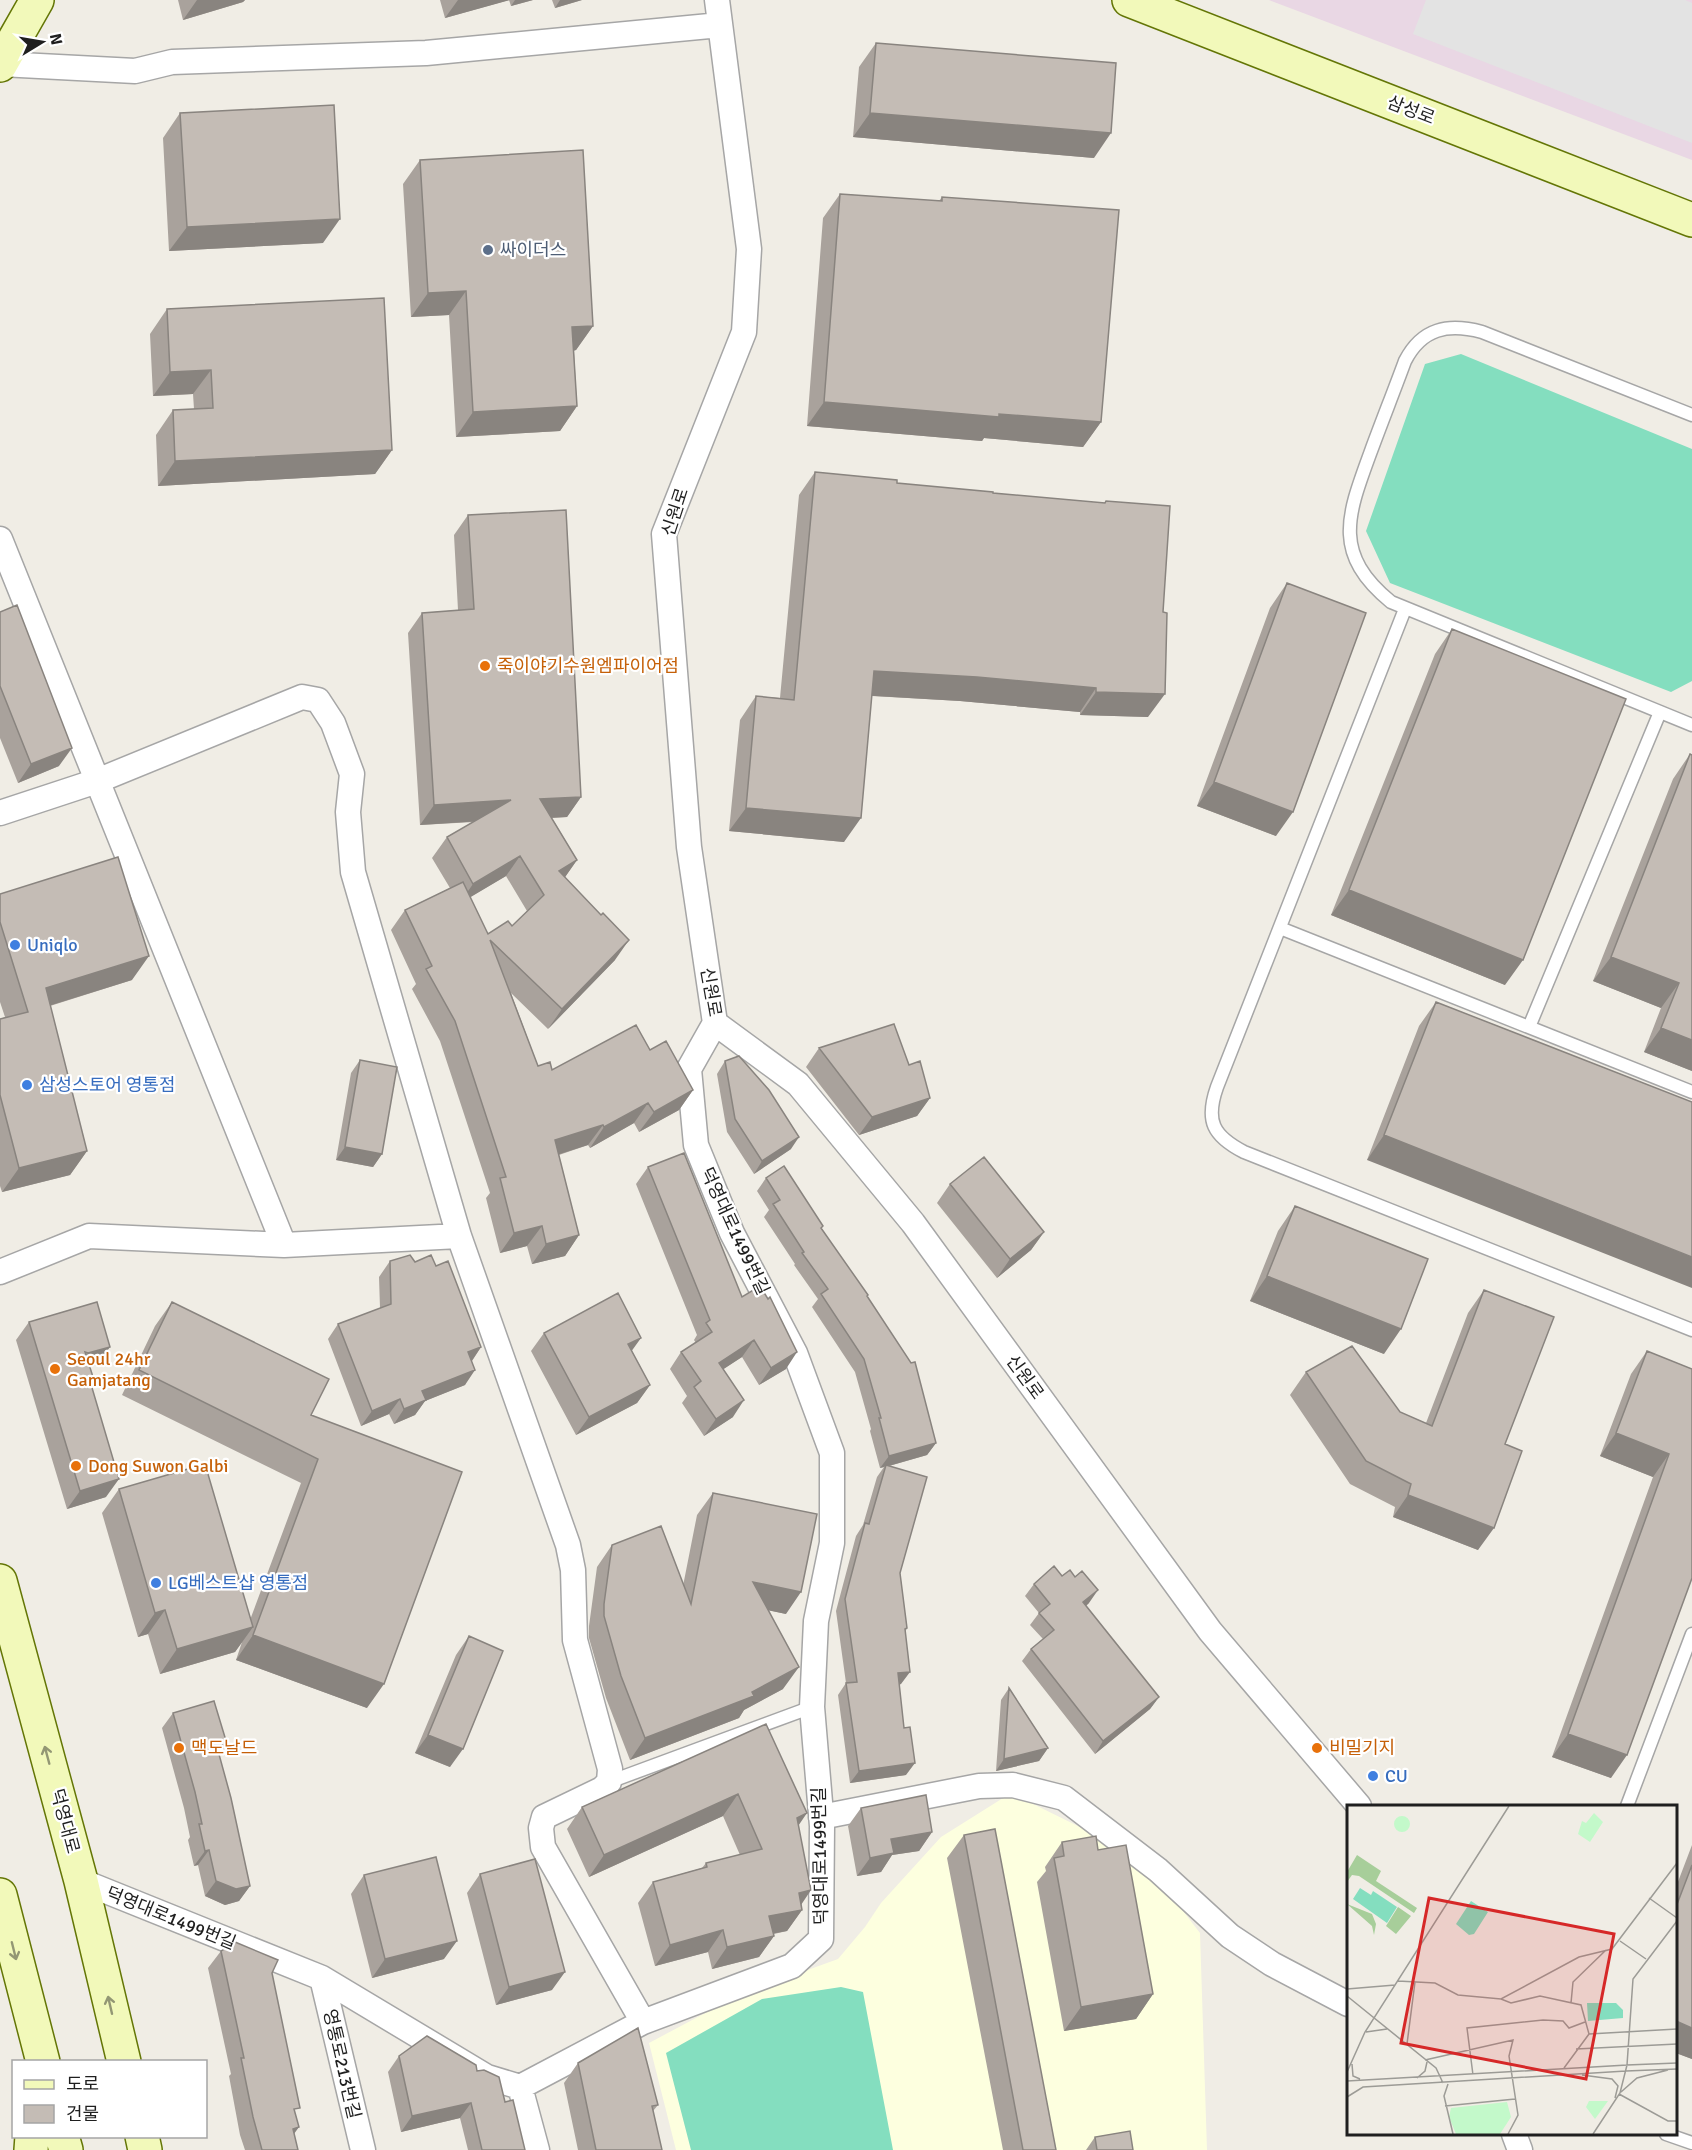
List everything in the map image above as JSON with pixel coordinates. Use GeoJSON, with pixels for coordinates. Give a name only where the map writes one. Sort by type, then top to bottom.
{"type":"FeatureCollection","features":[{"type":"Feature","properties":{"kind":"street"},"geometry":{"type":"LineString","coordinates":[[37,0],[0,65],[135,71],[172,62],[426,53],[720,25]]}},
{"type":"Feature","properties":{"kind":"street","name":"신원로"},"geometry":{"type":"LineString","coordinates":[[717,0],[749,249],[744,332],[664,534],[689,847],[715,1023],[798,1084],[913,1223],[1210,1631],[1358,1805]]}},
{"type":"Feature","properties":{"kind":"street","name":"삼성로"},"geometry":{"type":"LineString","coordinates":[[1129,0],[1692,220]]}},
{"type":"Feature","properties":{"kind":"street"},"geometry":{"type":"LineString","coordinates":[[0,539],[284,1245]]}},
{"type":"Feature","properties":{"kind":"street"},"geometry":{"type":"LineString","coordinates":[[0,813],[97,781],[302,697],[318,699],[333,723],[352,774],[348,812],[353,872],[459,1236],[568,1545],[573,1570],[575,1640],[610,1769],[609,1782],[602,1789],[544,1817],[541,1828],[543,1846],[643,2022]]}},
{"type":"Feature","properties":{"kind":"street","name":"덕영대로1499번길"},"geometry":{"type":"LineString","coordinates":[[81,1881],[322,1978],[487,2077],[520,2087],[643,2022],[792,1966],[821,1939],[821,1817],[812,1707],[816,1621],[832,1543],[832,1453],[795,1353],[732,1233],[696,1145],[688,1070],[715,1023]]}},
{"type":"Feature","properties":{"kind":"street"},"geometry":{"type":"LineString","coordinates":[[0,1272],[90,1236],[284,1245],[459,1236]]}},
{"type":"Feature","properties":{"kind":"street","name":"덕영대로"},"geometry":{"type":"LineString","coordinates":[[0,1581],[81,1881],[124,2060]]}},
{"type":"Feature","properties":{"kind":"street"},"geometry":{"type":"LineString","coordinates":[[821,1817],[979,1786],[1013,1785],[1064,1798],[1158,1870],[1230,1936],[1272,1964],[1347,2003]]}},
{"type":"Feature","properties":{"kind":"street"},"geometry":{"type":"LineString","coordinates":[[0,1894],[42,2060]]}},
{"type":"Feature","properties":{"kind":"street","name":"영통로213번길"},"geometry":{"type":"LineString","coordinates":[[322,1978],[363,2150]]}},
{"type":"Feature","properties":{"kind":"street"},"geometry":{"type":"LineString","coordinates":[[520,2087],[537,2150]]}},
{"type":"Feature","properties":{"kind":"street"},"geometry":{"type":"LineString","coordinates":[[1515,2135],[1520,2150]]}},
{"type":"Feature","properties":{"kind":"lane"},"geometry":{"type":"LineString","coordinates":[[1692,415],[1482,332],[1451,327],[1443,328],[1416,343],[1405,361],[1356,492],[1349,528],[1354,558],[1361,572],[1381,594],[1405,609],[1692,725]]}},
{"type":"Feature","properties":{"kind":"lane"},"geometry":{"type":"LineString","coordinates":[[1405,609],[1213,1098],[1211,1110],[1215,1130],[1222,1139],[1244,1152],[1692,1330]]}},
{"type":"Feature","properties":{"kind":"lane"},"geometry":{"type":"LineString","coordinates":[[1530,1027],[1660,712]]}},
{"type":"Feature","properties":{"kind":"lane"},"geometry":{"type":"LineString","coordinates":[[1280,928],[1692,1092]]}},
{"type":"Feature","properties":{"kind":"lane"},"geometry":{"type":"LineString","coordinates":[[1627,1805],[1692,1634]]}},
{"type":"Feature","properties":{"kind":"lane"},"geometry":{"type":"LineString","coordinates":[[609,1782],[812,1707]]}},
{"type":"Feature","properties":{"kind":"lane"},"geometry":{"type":"LineString","coordinates":[[1671,2135],[1692,2143]]}},
{"type":"Feature","properties":{"kind":"shaded area"},"geometry":{"type":"Polygon","coordinates":[[[1269,0],[1692,0],[1692,160],[1269,0]]]}},
{"type":"Feature","properties":{"kind":"shaded area"},"geometry":{"type":"Polygon","coordinates":[[[1426,0],[1685,0],[1692,3],[1692,143],[1413,34],[1426,0]]]}},
{"type":"Feature","properties":{"kind":"shaded area"},"geometry":{"type":"Polygon","coordinates":[[[1011,1793],[1094,1834],[1166,1889],[1200,1933],[1207,2150],[676,2150],[649,2043],[741,1994],[838,1959],[865,1927],[881,1903],[941,1837],[1011,1793]]]}},
{"type":"Feature","properties":{"kind":"green space"},"geometry":{"type":"Polygon","coordinates":[[[1461,354],[1692,449],[1692,681],[1671,692],[1390,583],[1366,531],[1425,364],[1461,354]]]}},
{"type":"Feature","properties":{"kind":"green space"},"geometry":{"type":"Polygon","coordinates":[[[841,1987],[863,1992],[893,2150],[691,2150],[666,2053],[762,1999],[841,1987]]]}},
{"type":"Feature","properties":{"kind":"building"},"geometry":{"type":"Polygon","coordinates":[[[876,43],[1116,63],[1111,133],[870,113],[876,43]]]}},
{"type":"Feature","properties":{"kind":"building"},"geometry":{"type":"Polygon","coordinates":[[[334,105],[340,219],[187,227],[180,113],[334,105]]]}},
{"type":"Feature","properties":{"kind":"building","name":"싸이더스"},"geometry":{"type":"Polygon","coordinates":[[[583,150],[593,326],[572,327],[577,406],[473,412],[466,291],[428,293],[420,160],[583,150]]]}},
{"type":"Feature","properties":{"kind":"building"},"geometry":{"type":"Polygon","coordinates":[[[840,194],[942,201],[942,197],[1119,210],[1101,422],[999,414],[999,417],[824,402],[840,194]]]}},
{"type":"Feature","properties":{"kind":"building"},"geometry":{"type":"Polygon","coordinates":[[[384,298],[392,450],[175,461],[173,410],[213,408],[211,370],[170,372],[167,309],[384,298]]]}},
{"type":"Feature","properties":{"kind":"building"},"geometry":{"type":"Polygon","coordinates":[[[815,472],[993,493],[1170,506],[1163,612],[1167,613],[1165,694],[1096,692],[1096,688],[977,677],[874,671],[861,818],[746,808],[756,696],[794,700],[815,472]]]}},
{"type":"Feature","properties":{"kind":"building"},"geometry":{"type":"Polygon","coordinates":[[[566,510],[581,797],[540,799],[577,860],[559,871],[601,915],[603,913],[629,940],[562,1009],[490,940],[538,1066],[550,1062],[552,1070],[636,1025],[650,1050],[666,1041],[693,1090],[654,1112],[648,1103],[604,1127],[603,1125],[555,1140],[579,1235],[546,1244],[542,1226],[514,1233],[500,1178],[506,1177],[455,1021],[426,969],[432,966],[405,910],[463,882],[488,934],[508,921],[512,926],[544,895],[520,856],[473,884],[447,837],[511,800],[434,805],[422,613],[474,609],[468,515],[566,510]]]}},
{"type":"Feature","properties":{"kind":"building"},"geometry":{"type":"Polygon","coordinates":[[[1287,583],[1366,613],[1293,812],[1214,782],[1287,583]]]}},
{"type":"Feature","properties":{"kind":"building"},"geometry":{"type":"Polygon","coordinates":[[[17,605],[72,748],[31,764],[0,686],[0,612],[17,605]]]}},
{"type":"Feature","properties":{"kind":"building"},"geometry":{"type":"Polygon","coordinates":[[[1452,629],[1626,699],[1523,960],[1349,890],[1452,629]]]}},
{"type":"Feature","properties":{"kind":"building"},"geometry":{"type":"Polygon","coordinates":[[[1690,754],[1692,755],[1692,1040],[1661,1028],[1679,983],[1611,957],[1690,754]]]}},
{"type":"Feature","properties":{"kind":"building"},"geometry":{"type":"Polygon","coordinates":[[[118,857],[149,956],[46,988],[87,1151],[19,1168],[0,1095],[0,1019],[28,1012],[0,922],[0,894],[118,857]]]}},
{"type":"Feature","properties":{"kind":"building"},"geometry":{"type":"Polygon","coordinates":[[[1436,1002],[1692,1102],[1692,1257],[1384,1135],[1436,1002]]]}},
{"type":"Feature","properties":{"kind":"building"},"geometry":{"type":"Polygon","coordinates":[[[894,1024],[909,1065],[920,1061],[930,1098],[872,1117],[819,1048],[894,1024]]]}},
{"type":"Feature","properties":{"kind":"building"},"geometry":{"type":"Polygon","coordinates":[[[739,1056],[769,1090],[799,1137],[762,1161],[735,1119],[725,1061],[739,1056]]]}},
{"type":"Feature","properties":{"kind":"building"},"geometry":{"type":"Polygon","coordinates":[[[360,1060],[397,1067],[382,1154],[345,1147],[360,1060]]]}},
{"type":"Feature","properties":{"kind":"building"},"geometry":{"type":"Polygon","coordinates":[[[684,1153],[742,1297],[760,1286],[768,1299],[770,1297],[797,1352],[771,1368],[754,1340],[719,1363],[744,1400],[716,1419],[694,1387],[701,1381],[681,1352],[712,1332],[706,1323],[710,1320],[648,1167],[684,1153]]]}},
{"type":"Feature","properties":{"kind":"building"},"geometry":{"type":"Polygon","coordinates":[[[984,1157],[1044,1232],[1010,1259],[950,1184],[984,1157]]]}},
{"type":"Feature","properties":{"kind":"building"},"geometry":{"type":"Polygon","coordinates":[[[784,1166],[823,1226],[821,1228],[868,1295],[911,1363],[915,1362],[936,1443],[889,1456],[864,1359],[821,1294],[828,1289],[802,1253],[804,1252],[773,1204],[780,1200],[766,1178],[784,1166]]]}},
{"type":"Feature","properties":{"kind":"building"},"geometry":{"type":"Polygon","coordinates":[[[1295,1206],[1428,1259],[1401,1329],[1267,1276],[1295,1206]]]}},
{"type":"Feature","properties":{"kind":"building"},"geometry":{"type":"Polygon","coordinates":[[[410,1255],[415,1262],[431,1255],[436,1266],[448,1261],[481,1347],[468,1352],[475,1370],[422,1391],[426,1400],[404,1409],[400,1399],[372,1411],[338,1324],[391,1304],[390,1261],[410,1255]]]}},
{"type":"Feature","properties":{"kind":"building"},"geometry":{"type":"Polygon","coordinates":[[[1484,1290],[1554,1317],[1505,1444],[1522,1451],[1494,1528],[1408,1495],[1411,1484],[1366,1461],[1306,1372],[1352,1346],[1400,1412],[1432,1426],[1484,1290]]]}},
{"type":"Feature","properties":{"kind":"building"},"geometry":{"type":"Polygon","coordinates":[[[618,1293],[641,1338],[628,1344],[650,1385],[589,1417],[544,1333],[618,1293]]]}},
{"type":"Feature","properties":{"kind":"building"},"geometry":{"type":"Polygon","coordinates":[[[97,1302],[110,1347],[85,1352],[94,1380],[90,1381],[119,1479],[80,1491],[29,1322],[97,1302]]]}},
{"type":"Feature","properties":{"kind":"building"},"geometry":{"type":"Polygon","coordinates":[[[172,1302],[329,1379],[311,1415],[462,1472],[384,1684],[253,1635],[318,1459],[139,1370],[172,1302]]]}},
{"type":"Feature","properties":{"kind":"building"},"geometry":{"type":"Polygon","coordinates":[[[1647,1351],[1692,1369],[1692,1578],[1627,1755],[1568,1734],[1669,1454],[1616,1433],[1647,1351]]]}},
{"type":"Feature","properties":{"kind":"building"},"geometry":{"type":"Polygon","coordinates":[[[205,1464],[253,1627],[177,1649],[165,1610],[155,1613],[119,1489],[205,1464]]]}},
{"type":"Feature","properties":{"kind":"building"},"geometry":{"type":"Polygon","coordinates":[[[886,1465],[927,1477],[900,1573],[910,1672],[898,1673],[904,1728],[910,1727],[915,1763],[859,1771],[846,1683],[857,1682],[845,1599],[865,1523],[869,1524],[886,1465]]]}},
{"type":"Feature","properties":{"kind":"building"},"geometry":{"type":"Polygon","coordinates":[[[713,1493],[817,1514],[801,1592],[753,1582],[799,1667],[752,1692],[754,1696],[645,1738],[621,1676],[604,1616],[612,1545],[661,1526],[691,1604],[713,1493]]]}},
{"type":"Feature","properties":{"kind":"building"},"geometry":{"type":"Polygon","coordinates":[[[1054,1566],[1062,1576],[1070,1570],[1075,1577],[1082,1571],[1098,1590],[1083,1602],[1159,1697],[1103,1741],[1031,1649],[1054,1630],[1039,1613],[1050,1604],[1034,1584],[1054,1566]]]}},
{"type":"Feature","properties":{"kind":"building"},"geometry":{"type":"Polygon","coordinates":[[[469,1636],[503,1651],[463,1749],[428,1735],[469,1636]]]}},
{"type":"Feature","properties":{"kind":"building"},"geometry":{"type":"Polygon","coordinates":[[[1009,1688],[1048,1748],[1004,1759],[1009,1688]]]}},
{"type":"Feature","properties":{"kind":"building"},"geometry":{"type":"Polygon","coordinates":[[[214,1701],[227,1744],[217,1747],[231,1798],[250,1886],[236,1889],[216,1881],[209,1850],[205,1851],[195,1792],[173,1713],[214,1701]]]}},
{"type":"Feature","properties":{"kind":"building"},"geometry":{"type":"Polygon","coordinates":[[[766,1724],[807,1813],[797,1818],[811,1890],[799,1893],[802,1910],[769,1916],[774,1936],[727,1947],[723,1930],[670,1945],[653,1882],[707,1867],[706,1863],[762,1849],[738,1794],[604,1855],[582,1807],[766,1724]]]}},
{"type":"Feature","properties":{"kind":"building"},"geometry":{"type":"Polygon","coordinates":[[[926,1795],[932,1832],[891,1839],[894,1853],[870,1858],[861,1808],[926,1795]]]}},
{"type":"Feature","properties":{"kind":"building"},"geometry":{"type":"Polygon","coordinates":[[[995,1829],[1056,2150],[1023,2150],[964,1835],[995,1829]]]}},
{"type":"Feature","properties":{"kind":"building"},"geometry":{"type":"Polygon","coordinates":[[[1096,1836],[1098,1850],[1126,1845],[1153,1994],[1081,2007],[1054,1858],[1064,1856],[1062,1842],[1096,1836]]]}},
{"type":"Feature","properties":{"kind":"building"},"geometry":{"type":"Polygon","coordinates":[[[436,1857],[457,1941],[385,1959],[364,1875],[436,1857]]]}},
{"type":"Feature","properties":{"kind":"building"},"geometry":{"type":"Polygon","coordinates":[[[535,1859],[565,1972],[509,1987],[480,1874],[535,1859]]]}},
{"type":"Feature","properties":{"kind":"building"},"geometry":{"type":"Polygon","coordinates":[[[1692,1865],[1692,2028],[1677,2021],[1677,1904],[1692,1865]]]}},
{"type":"Feature","properties":{"kind":"building"},"geometry":{"type":"Polygon","coordinates":[[[235,1942],[278,1960],[272,1973],[300,2108],[294,2109],[299,2127],[293,2129],[298,2150],[262,2150],[253,2117],[241,2058],[244,2058],[221,1951],[235,1942]]]}},
{"type":"Feature","properties":{"kind":"building"},"geometry":{"type":"Polygon","coordinates":[[[638,2028],[658,2105],[652,2106],[662,2150],[596,2150],[578,2063],[638,2028]]]}},
{"type":"Feature","properties":{"kind":"building"},"geometry":{"type":"Polygon","coordinates":[[[427,2036],[476,2065],[477,2071],[484,2070],[499,2077],[505,2102],[513,2100],[525,2150],[482,2150],[471,2103],[412,2116],[399,2056],[427,2036]]]}},
{"type":"Feature","properties":{"kind":"building"},"geometry":{"type":"Polygon","coordinates":[[[1130,2131],[1133,2150],[1097,2150],[1095,2137],[1130,2131]]]}},
{"type":"Feature","properties":{"kind":"place","name":"싸이더스"},"geometry":{"type":"Point","coordinates":[488,250]}},
{"type":"Feature","properties":{"kind":"place","name":"죽이야기수원엠파이어점"},"geometry":{"type":"Point","coordinates":[485,666]}},
{"type":"Feature","properties":{"kind":"place","name":"Uniqlo"},"geometry":{"type":"Point","coordinates":[15,945]}},
{"type":"Feature","properties":{"kind":"place","name":"삼성스토어 영통점"},"geometry":{"type":"Point","coordinates":[27,1085]}},
{"type":"Feature","properties":{"kind":"place","name":"Seoul 24hr Gamjatang"},"geometry":{"type":"Point","coordinates":[55,1369]}},
{"type":"Feature","properties":{"kind":"place","name":"Dong Suwon Galbi"},"geometry":{"type":"Point","coordinates":[76,1466]}},
{"type":"Feature","properties":{"kind":"place","name":"LG베스트샵 영통점"},"geometry":{"type":"Point","coordinates":[156,1583]}},
{"type":"Feature","properties":{"kind":"place","name":"맥도날드"},"geometry":{"type":"Point","coordinates":[179,1748]}},
{"type":"Feature","properties":{"kind":"place","name":"비밀기지"},"geometry":{"type":"Point","coordinates":[1317,1748]}},
{"type":"Feature","properties":{"kind":"place","name":"CU"},"geometry":{"type":"Point","coordinates":[1373,1776]}}]}
